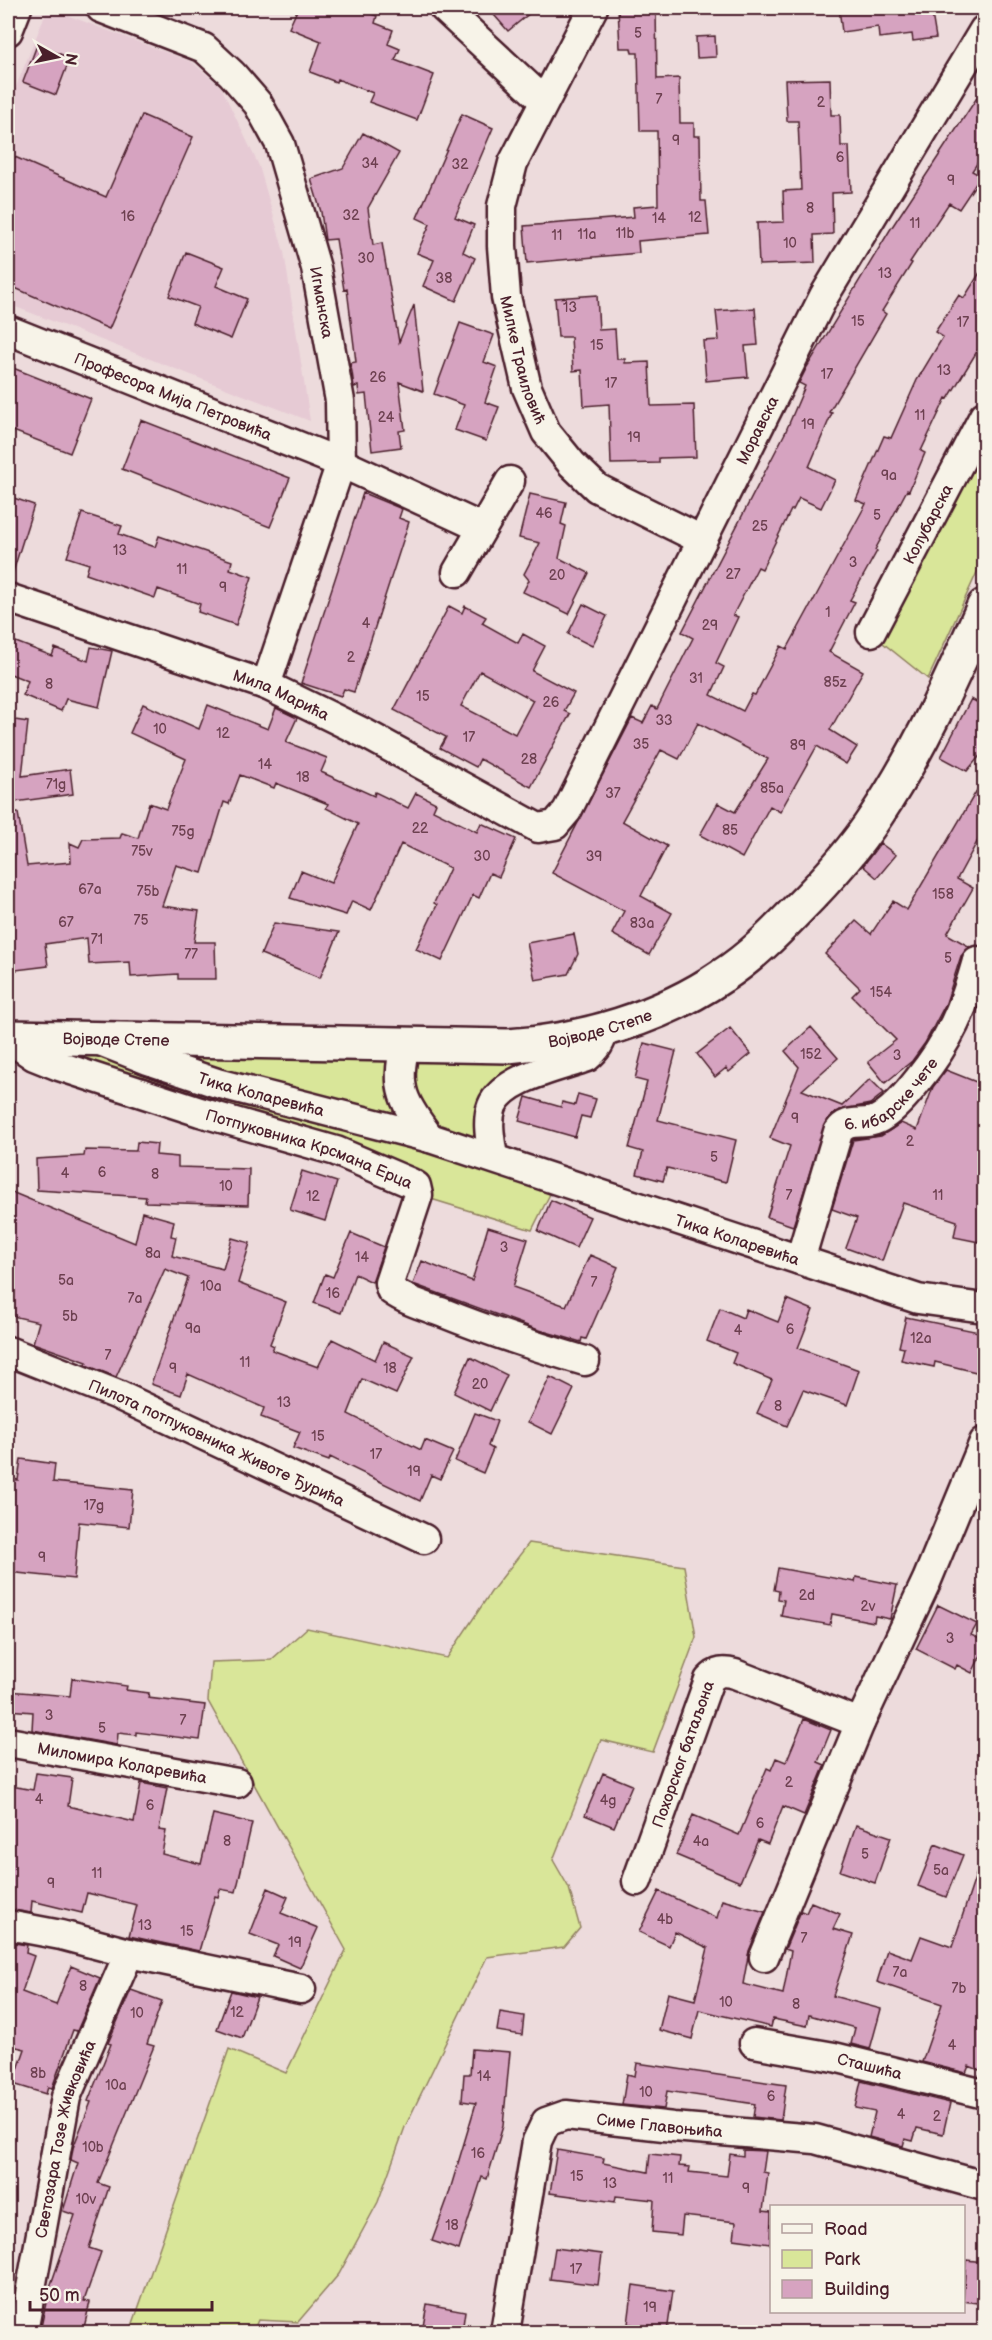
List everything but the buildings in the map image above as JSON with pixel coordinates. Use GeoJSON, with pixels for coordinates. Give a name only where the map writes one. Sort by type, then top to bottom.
{"type":"FeatureCollection","features":[{"type":"Feature","properties":{"kind":"street"},"geometry":{"type":"LineString","coordinates":[[8,31],[17,8]]}},
{"type":"Feature","properties":{"kind":"street","name":"Игманска"},"geometry":{"type":"LineString","coordinates":[[101,8],[204,48],[232,74],[258,105],[280,144],[316,268],[340,401],[341,463],[266,685]]}},
{"type":"Feature","properties":{"kind":"street"},"geometry":{"type":"LineString","coordinates":[[444,8],[544,101]]}},
{"type":"Feature","properties":{"kind":"street","name":"Милке Траиловић"},"geometry":{"type":"LineString","coordinates":[[593,8],[513,163],[502,206],[506,297],[527,388],[546,432],[572,464],[597,488],[702,540]]}},
{"type":"Feature","properties":{"kind":"street","name":"Моравска"},"geometry":{"type":"LineString","coordinates":[[538,828],[555,825],[567,811],[824,296],[984,30]]}},
{"type":"Feature","properties":{"kind":"street","name":"Професора Мија Петровића"},"geometry":{"type":"LineString","coordinates":[[8,330],[341,463],[482,528]]}},
{"type":"Feature","properties":{"kind":"street","name":"Колубарска"},"geometry":{"type":"LineString","coordinates":[[871,632],[984,416]]}},
{"type":"Feature","properties":{"kind":"street"},"geometry":{"type":"LineString","coordinates":[[457,572],[510,481]]}},
{"type":"Feature","properties":{"kind":"street","name":"Мила Марића"},"geometry":{"type":"LineString","coordinates":[[8,598],[266,685],[364,733],[538,828]]}},
{"type":"Feature","properties":{"kind":"street","name":"Војводе Степе"},"geometry":{"type":"LineString","coordinates":[[8,1038],[405,1046],[529,1044],[571,1038],[604,1030],[684,998],[723,976],[772,934],[825,882],[869,827],[894,787],[948,687],[984,606]]}},
{"type":"Feature","properties":{"kind":"street","name":"6. ибарске чете"},"geometry":{"type":"LineString","coordinates":[[800,1260],[838,1132],[843,1124],[868,1123],[883,1116],[898,1103],[921,1076],[946,1043],[958,1020],[977,961]]}},
{"type":"Feature","properties":{"kind":"street"},"geometry":{"type":"LineString","coordinates":[[493,1158],[489,1128],[493,1106],[498,1097],[508,1088],[529,1076],[587,1057],[601,1041],[604,1030]]}},
{"type":"Feature","properties":{"kind":"street","name":"Потпуковника Крсмана Ерца"},"geometry":{"type":"LineString","coordinates":[[8,1038],[34,1056],[59,1066],[200,1112],[336,1151],[411,1183],[416,1186],[418,1195],[389,1283],[391,1290],[400,1296],[451,1316],[531,1345],[585,1361]]}},
{"type":"Feature","properties":{"kind":"street","name":"Тика Коларевића"},"geometry":{"type":"LineString","coordinates":[[95,1039],[217,1083],[430,1138],[918,1299],[984,1308]]}},
{"type":"Feature","properties":{"kind":"street"},"geometry":{"type":"LineString","coordinates":[[405,1046],[399,1080],[401,1090],[416,1120],[430,1138]]}},
{"type":"Feature","properties":{"kind":"street","name":"Пилота потпуковника Животе Ђурића"},"geometry":{"type":"LineString","coordinates":[[8,1351],[117,1395],[424,1539]]}},
{"type":"Feature","properties":{"kind":"street"},"geometry":{"type":"LineString","coordinates":[[764,1957],[860,1723],[927,1580],[984,1442]]}},
{"type":"Feature","properties":{"kind":"street","name":"Похорског батаљона"},"geometry":{"type":"LineString","coordinates":[[637,1881],[709,1680],[713,1676],[722,1672],[735,1674],[860,1723]]}},
{"type":"Feature","properties":{"kind":"street","name":"Миломира Коларевића"},"geometry":{"type":"LineString","coordinates":[[8,1743],[237,1784]]}},
{"type":"Feature","properties":{"kind":"street"},"geometry":{"type":"LineString","coordinates":[[8,1925],[301,1989]]}},
{"type":"Feature","properties":{"kind":"street","name":"Светозара Тозе Живковића"},"geometry":{"type":"LineString","coordinates":[[23,2332],[66,2097],[129,1953]]}},
{"type":"Feature","properties":{"kind":"street","name":"Сташића"},"geometry":{"type":"LineString","coordinates":[[754,2043],[834,2057],[984,2094]]}},
{"type":"Feature","properties":{"kind":"street","name":"Симе Главоњића"},"geometry":{"type":"LineString","coordinates":[[505,2332],[537,2141],[546,2122],[567,2115],[815,2139],[984,2186]]}},
{"type":"Feature","properties":{"kind":"shaded area"},"geometry":{"type":"Polygon","coordinates":[[[48,8],[192,62],[221,87],[259,166],[284,252],[310,421],[8,304],[8,106],[48,8]]]}},
{"type":"Feature","properties":{"kind":"green space"},"geometry":{"type":"Polygon","coordinates":[[[984,416],[984,557],[928,679],[873,635],[984,416]]]}},
{"type":"Feature","properties":{"kind":"green space"},"geometry":{"type":"Polygon","coordinates":[[[8,1037],[551,1042],[508,1088],[493,1158],[557,1180],[532,1230],[418,1195],[8,1037]]]}},
{"type":"Feature","properties":{"kind":"green space"},"geometry":{"type":"Polygon","coordinates":[[[529,1543],[684,1566],[696,1637],[653,1752],[601,1740],[553,1860],[569,1888],[580,1928],[564,1947],[487,1957],[405,2127],[378,2202],[339,2274],[298,2322],[258,2320],[253,2332],[130,2332],[229,2049],[286,2073],[346,1950],[208,1701],[211,1662],[271,1660],[307,1628],[447,1658],[491,1592],[529,1543]]]}}]}
